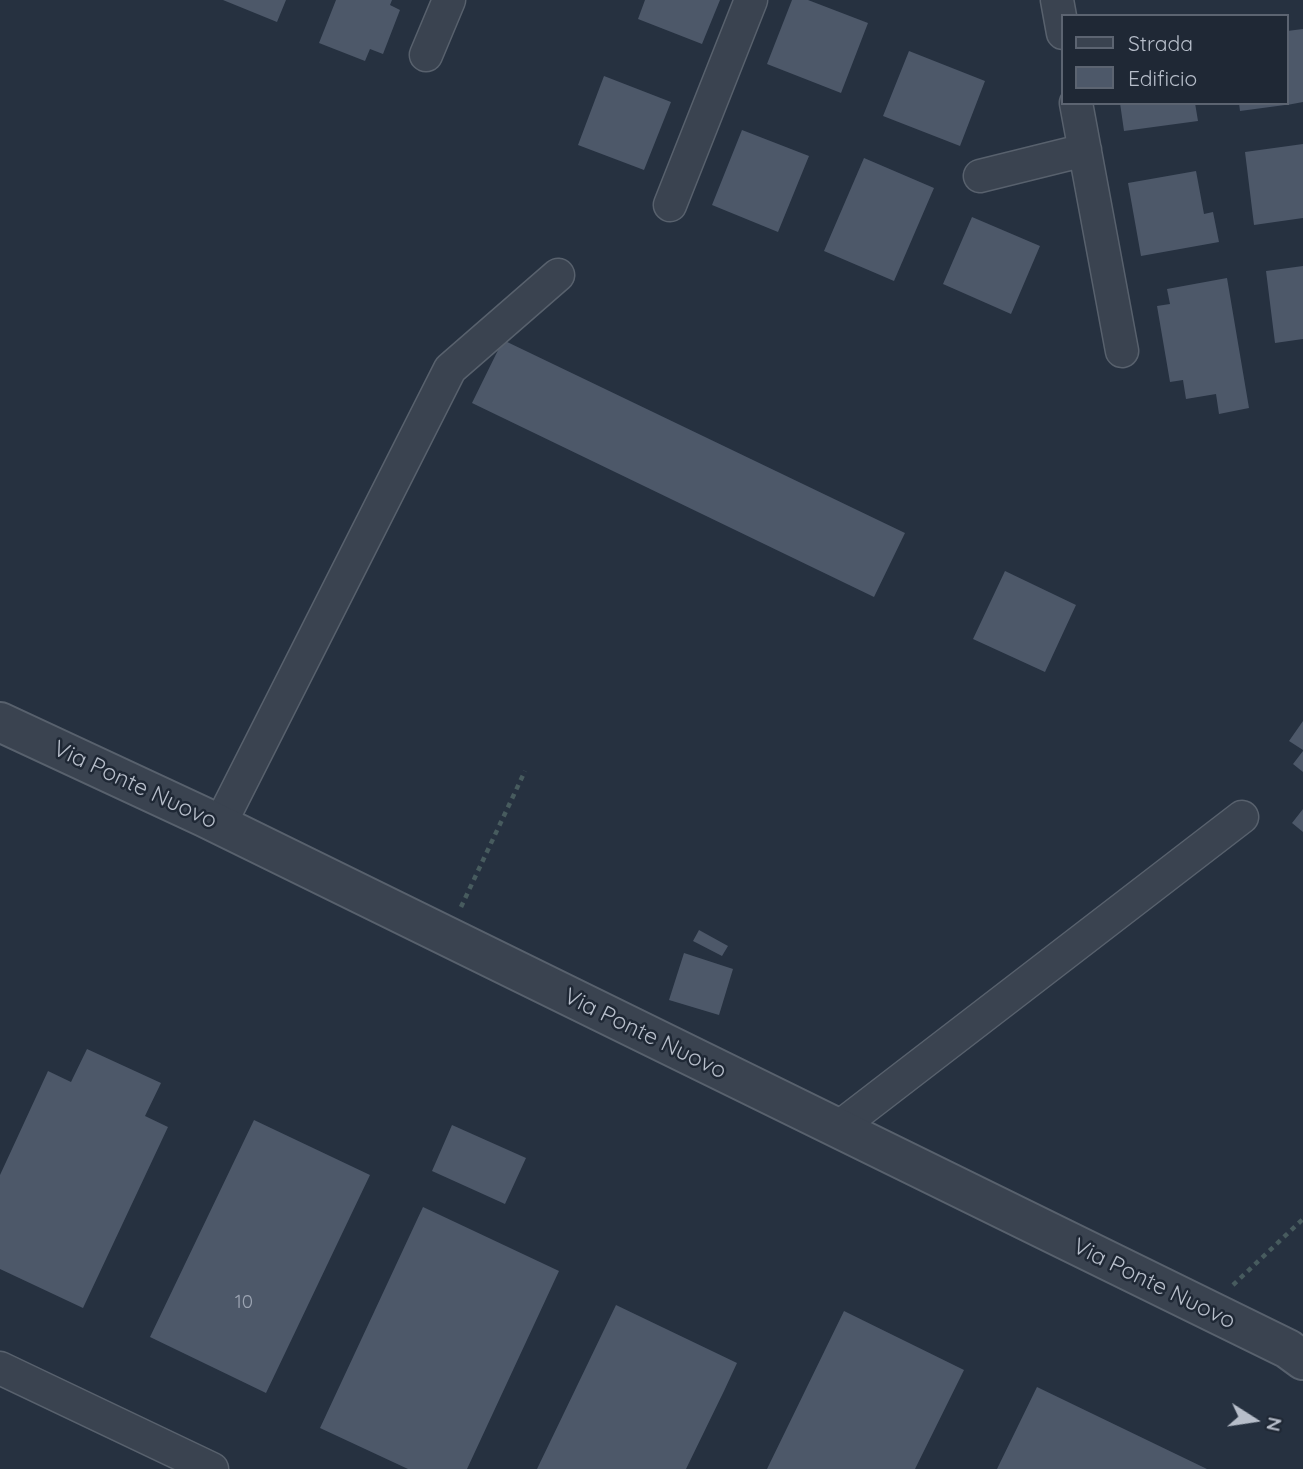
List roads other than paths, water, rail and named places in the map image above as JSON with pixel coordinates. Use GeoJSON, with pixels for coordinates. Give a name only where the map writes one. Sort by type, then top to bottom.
{"type":"FeatureCollection","features":[{"type":"Feature","properties":{"kind":"street"},"geometry":{"type":"LineString","coordinates":[[426,55],[449,0]]}},
{"type":"Feature","properties":{"kind":"street"},"geometry":{"type":"LineString","coordinates":[[670,205],[751,0]]}},
{"type":"Feature","properties":{"kind":"street"},"geometry":{"type":"LineString","coordinates":[[1057,0],[1062,28]]}},
{"type":"Feature","properties":{"kind":"street"},"geometry":{"type":"LineString","coordinates":[[1076,105],[1122,351]]}},
{"type":"Feature","properties":{"kind":"street"},"geometry":{"type":"LineString","coordinates":[[980,176],[1085,150]]}},
{"type":"Feature","properties":{"kind":"street"},"geometry":{"type":"LineString","coordinates":[[220,824],[450,369],[558,275]]}},
{"type":"Feature","properties":{"kind":"street","name":"Via Ponte Nuovo"},"geometry":{"type":"LineString","coordinates":[[0,722],[220,824],[1298,1354]]}},
{"type":"Feature","properties":{"kind":"street"},"geometry":{"type":"LineString","coordinates":[[838,1128],[1242,817]]}},
{"type":"Feature","properties":{"kind":"street"},"geometry":{"type":"LineString","coordinates":[[0,1368],[212,1469]]}}]}
